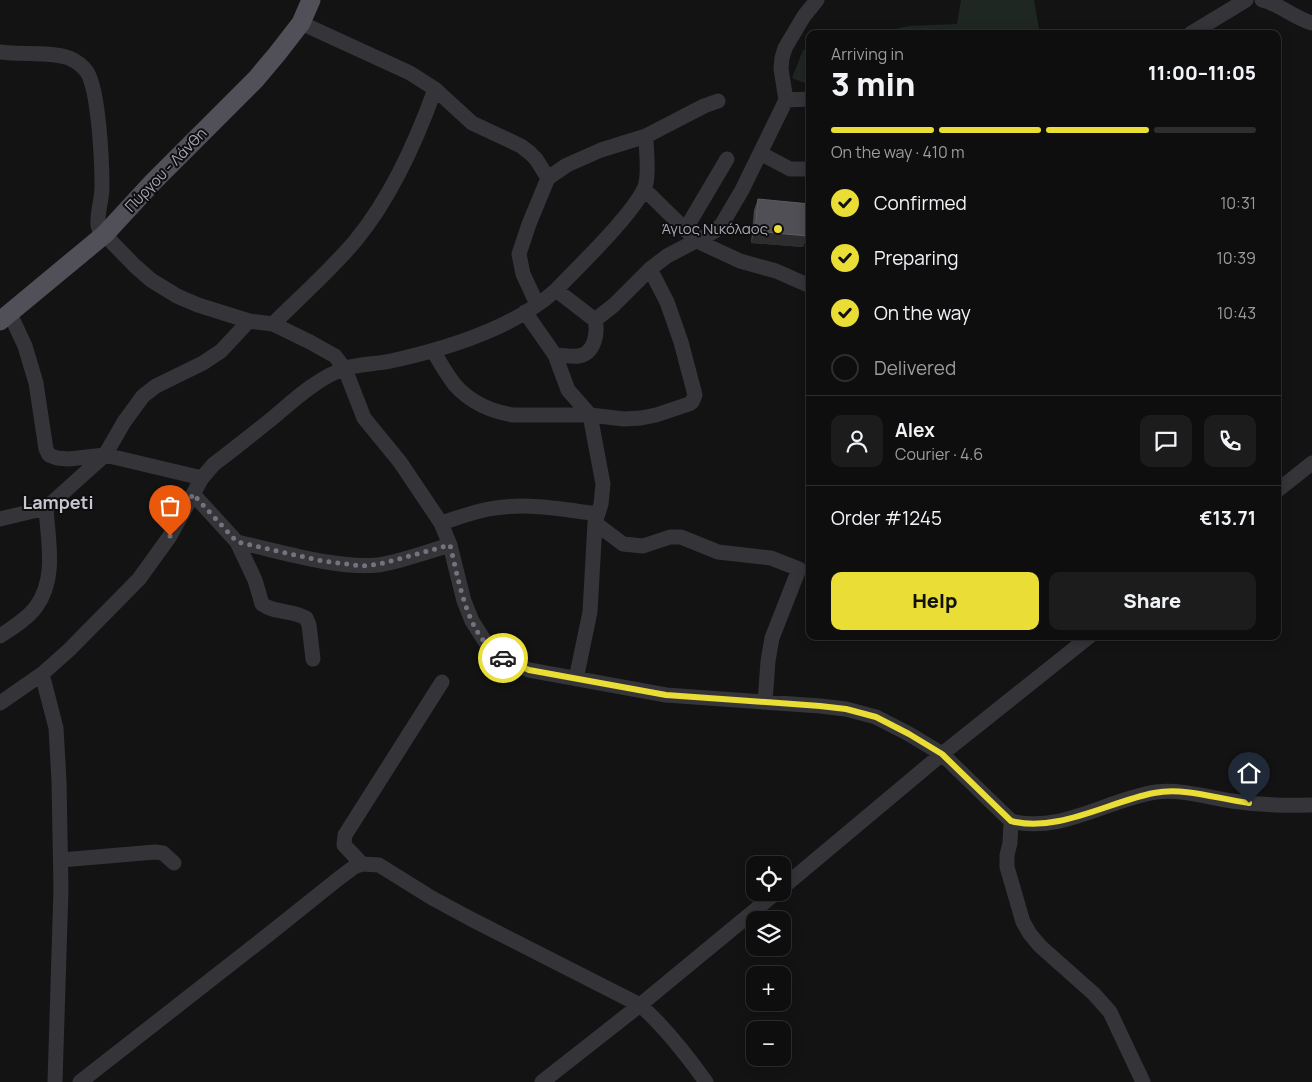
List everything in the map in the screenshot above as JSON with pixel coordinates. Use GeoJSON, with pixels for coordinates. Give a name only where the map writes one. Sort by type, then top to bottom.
{"type":"FeatureCollection","features":[{"type":"Feature","properties":{"kind":"main road","name":"Πύργου - Λάνθη"},"geometry":{"type":"LineString","coordinates":[[5,318],[105,234],[256,79],[301,23],[311,0]]}},
{"type":"Feature","properties":{"kind":"street"},"geometry":{"type":"LineString","coordinates":[[595,320],[614,305],[650,269],[667,256],[715,231],[722,224],[742,190],[786,100],[781,69],[785,48],[804,16],[817,0]]}},
{"type":"Feature","properties":{"kind":"street"},"geometry":{"type":"LineString","coordinates":[[1197,30],[1246,0]]}},
{"type":"Feature","properties":{"kind":"street"},"geometry":{"type":"LineString","coordinates":[[1262,0],[1274,4],[1300,20],[1312,23]]}},
{"type":"Feature","properties":{"kind":"street"},"geometry":{"type":"LineString","coordinates":[[301,23],[410,73],[435,89],[472,123],[521,146],[536,159],[548,178]]}},
{"type":"Feature","properties":{"kind":"street"},"geometry":{"type":"LineString","coordinates":[[0,52],[48,54],[68,58],[78,63],[87,72],[95,101],[101,155],[102,188],[98,225],[99,229],[134,266],[162,288],[198,305],[249,321],[273,324],[335,356],[345,369],[364,418],[400,462],[441,523],[450,545],[464,601],[476,627],[488,646],[505,659],[529,670],[666,695],[846,709],[868,715],[909,734],[942,754],[1011,821],[1022,824],[1048,823],[1155,792],[1189,792],[1230,801],[1278,806],[1312,805]]}},
{"type":"Feature","properties":{"kind":"street"},"geometry":{"type":"LineString","coordinates":[[273,324],[340,258],[372,218],[416,140],[435,89]]}},
{"type":"Feature","properties":{"kind":"street"},"geometry":{"type":"LineString","coordinates":[[786,100],[806,99]]}},
{"type":"Feature","properties":{"kind":"street"},"geometry":{"type":"LineString","coordinates":[[576,679],[590,612],[596,518],[601,504],[603,484],[590,416],[568,390],[555,355],[531,308],[519,254],[548,178],[567,165],[602,150],[646,136],[704,106],[718,101]]}},
{"type":"Feature","properties":{"kind":"street"},"geometry":{"type":"LineString","coordinates":[[0,702],[42,674],[69,650],[139,579],[170,536],[202,478],[214,464],[304,393],[321,381],[345,369],[382,363],[433,351],[490,330],[543,302],[631,209],[644,189],[647,176],[646,136]]}},
{"type":"Feature","properties":{"kind":"street"},"geometry":{"type":"LineString","coordinates":[[760,154],[790,168],[806,169]]}},
{"type":"Feature","properties":{"kind":"street"},"geometry":{"type":"LineString","coordinates":[[685,230],[727,159]]}},
{"type":"Feature","properties":{"kind":"street"},"geometry":{"type":"LineString","coordinates":[[644,189],[697,241],[740,261],[806,280]]}},
{"type":"Feature","properties":{"kind":"street"},"geometry":{"type":"LineString","coordinates":[[433,351],[454,384],[468,396],[491,409],[514,415],[641,418],[689,404],[695,395],[681,342],[667,302],[650,269]]}},
{"type":"Feature","properties":{"kind":"street"},"geometry":{"type":"LineString","coordinates":[[555,355],[573,356],[584,354],[593,344],[596,336],[595,320],[556,290]]}},
{"type":"Feature","properties":{"kind":"street"},"geometry":{"type":"LineString","coordinates":[[5,318],[25,346],[36,383],[48,456],[68,459],[105,455],[202,478]]}},
{"type":"Feature","properties":{"kind":"street"},"geometry":{"type":"LineString","coordinates":[[0,519],[46,508],[105,455],[124,422],[143,396],[156,386],[203,363],[221,351],[249,321]]}},
{"type":"Feature","properties":{"kind":"street"},"geometry":{"type":"LineString","coordinates":[[1281,488],[1312,463]]}},
{"type":"Feature","properties":{"kind":"street"},"geometry":{"type":"LineString","coordinates":[[193,494],[237,542],[255,580],[262,604],[268,608],[296,613],[306,618],[313,659]]}},
{"type":"Feature","properties":{"kind":"street"},"geometry":{"type":"LineString","coordinates":[[441,523],[489,509],[524,506],[596,518],[623,544],[629,546],[643,546],[670,537],[681,536],[718,552],[771,558],[798,569],[772,638],[765,702]]}},
{"type":"Feature","properties":{"kind":"street"},"geometry":{"type":"LineString","coordinates":[[0,636],[36,608],[44,593],[49,579],[50,559],[46,508]]}},
{"type":"Feature","properties":{"kind":"street"},"geometry":{"type":"LineString","coordinates":[[237,542],[322,561],[362,566],[380,564],[450,545]]}},
{"type":"Feature","properties":{"kind":"street"},"geometry":{"type":"LineString","coordinates":[[791,880],[942,754],[1085,640]]}},
{"type":"Feature","properties":{"kind":"street"},"geometry":{"type":"LineString","coordinates":[[42,674],[56,728],[58,748],[61,918],[54,1082]]}},
{"type":"Feature","properties":{"kind":"street"},"geometry":{"type":"LineString","coordinates":[[362,864],[344,845],[345,835],[442,682]]}},
{"type":"Feature","properties":{"kind":"street"},"geometry":{"type":"LineString","coordinates":[[1011,821],[1007,867],[1023,922],[1040,946],[1094,994],[1110,1012],[1143,1082]]}},
{"type":"Feature","properties":{"kind":"street"},"geometry":{"type":"LineString","coordinates":[[61,860],[155,852],[163,853],[174,863]]}},
{"type":"Feature","properties":{"kind":"street"},"geometry":{"type":"LineString","coordinates":[[80,1082],[338,878],[362,864],[379,865],[448,906],[640,1005],[656,1018],[681,1047],[706,1082]]}},
{"type":"Feature","properties":{"kind":"street"},"geometry":{"type":"LineString","coordinates":[[542,1082],[767,901]]}},
{"type":"Feature","properties":{"kind":"shaded area"},"geometry":{"type":"Polygon","coordinates":[[[961,0],[1034,0],[1039,30],[890,30],[909,26],[957,24],[961,0]]]}},
{"type":"Feature","properties":{"kind":"shaded area"},"geometry":{"type":"Polygon","coordinates":[[[803,50],[806,50],[806,83],[792,78],[803,50]]]}},
{"type":"Feature","properties":{"kind":"building","name":"Άγιος Νικόλαος"},"geometry":{"type":"Polygon","coordinates":[[[758,199],[806,204],[806,236],[755,231],[758,199]]]}},
{"type":"Feature","properties":{"kind":"way so far"},"geometry":{"type":"LineString","coordinates":[[170,536],[193,494],[221,522],[237,542],[322,561],[362,566],[380,564],[450,545],[464,601],[472,621],[488,646],[503,658]]}},
{"type":"Feature","properties":{"kind":"place","name":"Άγιος Νικόλαος"},"geometry":{"type":"Point","coordinates":[778,229]}},
{"type":"Feature","properties":{"kind":"district","name":"Lampeti"},"geometry":{"type":"Point","coordinates":[58,503]}},
{"type":"Feature","properties":{"kind":"route"},"geometry":{"type":"LineString","coordinates":[[503,658],[529,670],[666,695],[820,706],[846,709],[876,717],[942,754],[1011,821],[1022,824],[1048,823],[1061,820],[1155,792],[1189,792],[1249,803]]}}]}
